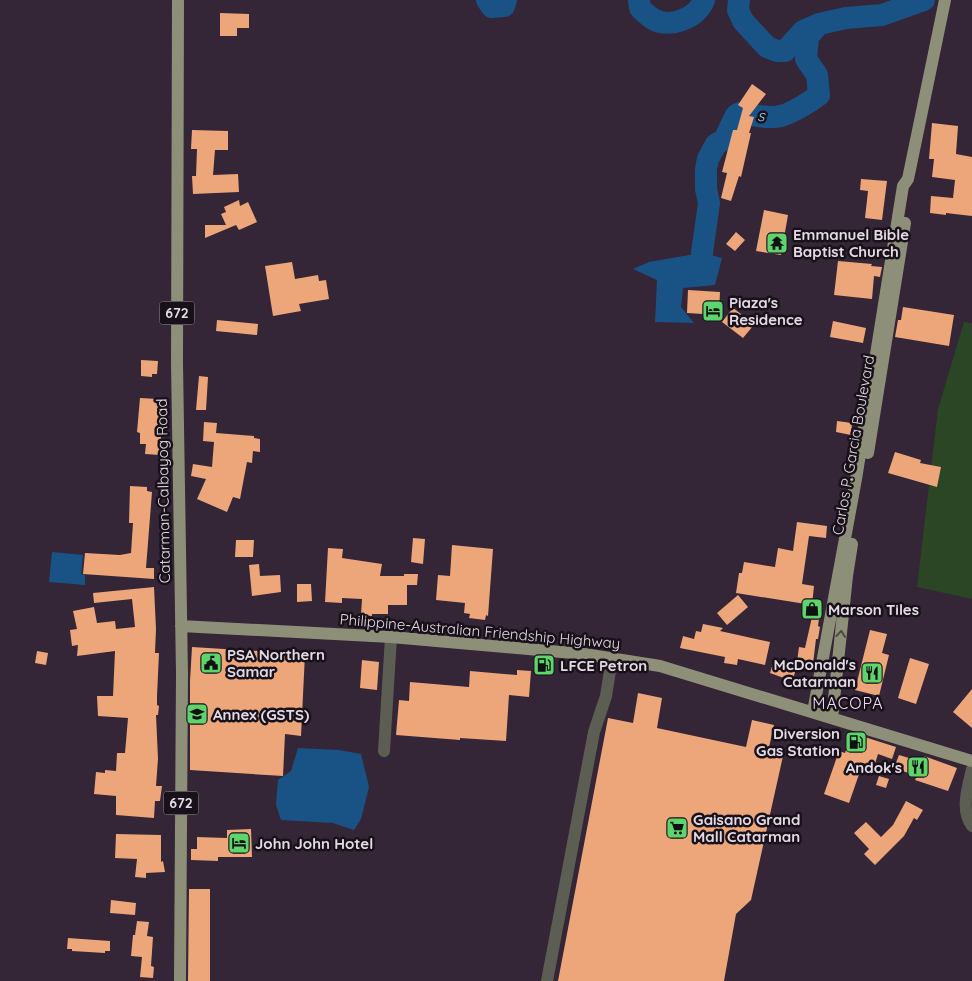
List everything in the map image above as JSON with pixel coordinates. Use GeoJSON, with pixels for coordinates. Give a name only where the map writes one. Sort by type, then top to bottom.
{"type":"FeatureCollection","features":[{"type":"Feature","properties":{"kind":"main road","name":"Catarman-Calbayog Road"},"geometry":{"type":"LineString","coordinates":[[178,0],[177,363],[181,626],[180,981]]}},
{"type":"Feature","properties":{"kind":"main road","name":"Carlos P. Garcia Boulevard"},"geometry":{"type":"LineString","coordinates":[[813,712],[842,575],[866,442],[902,215],[910,190],[908,179],[945,0]]}},
{"type":"Feature","properties":{"kind":"main road","name":"Carlos P. Garcia Boulevard"},"geometry":{"type":"LineString","coordinates":[[832,718],[842,575]]}},
{"type":"Feature","properties":{"kind":"main road","name":"Philippine-Australian Friendship Highway"},"geometry":{"type":"LineString","coordinates":[[181,626],[391,637],[584,654],[660,666],[972,761]]}},
{"type":"Feature","properties":{"kind":"street"},"geometry":{"type":"LineString","coordinates":[[384,751],[391,637]]}},
{"type":"Feature","properties":{"kind":"street"},"geometry":{"type":"LineString","coordinates":[[547,981],[594,732],[606,696],[612,658]]}},
{"type":"Feature","properties":{"kind":"street"},"geometry":{"type":"LineString","coordinates":[[972,769],[966,796],[968,820],[972,826]]}},
{"type":"Feature","properties":{"kind":"green space"},"geometry":{"type":"Polygon","coordinates":[[[964,322],[972,323],[972,599],[917,587],[938,409],[964,322]]]}},
{"type":"Feature","properties":{"kind":"water"},"geometry":{"type":"Polygon","coordinates":[[[702,247],[711,255],[722,258],[715,285],[683,288],[681,307],[694,323],[655,322],[657,280],[633,269],[649,262],[695,254],[702,247]]]}},
{"type":"Feature","properties":{"kind":"water"},"geometry":{"type":"Polygon","coordinates":[[[52,552],[83,555],[81,574],[85,575],[85,585],[49,582],[52,552]]]}},
{"type":"Feature","properties":{"kind":"water"},"geometry":{"type":"Polygon","coordinates":[[[298,748],[339,750],[361,754],[369,787],[361,819],[354,830],[333,823],[281,820],[276,805],[278,780],[291,771],[298,748]]]}},
{"type":"Feature","properties":{"kind":"building"},"geometry":{"type":"Polygon","coordinates":[[[220,13],[249,14],[249,28],[237,28],[237,36],[220,36],[220,13]]]}},
{"type":"Feature","properties":{"kind":"building"},"geometry":{"type":"Polygon","coordinates":[[[752,84],[766,94],[749,116],[754,117],[749,133],[751,133],[741,177],[739,176],[731,201],[721,198],[727,173],[722,172],[733,130],[737,130],[743,108],[738,105],[752,84]]]}},
{"type":"Feature","properties":{"kind":"building"},"geometry":{"type":"Polygon","coordinates":[[[932,123],[958,126],[956,154],[972,157],[972,216],[930,213],[931,196],[953,198],[955,180],[932,177],[934,159],[929,159],[932,123]]]}},
{"type":"Feature","properties":{"kind":"building"},"geometry":{"type":"Polygon","coordinates":[[[192,130],[228,131],[228,150],[215,150],[213,175],[238,174],[239,192],[193,194],[192,176],[196,176],[197,149],[191,149],[192,130]]]}},
{"type":"Feature","properties":{"kind":"building"},"geometry":{"type":"Polygon","coordinates":[[[861,179],[887,181],[882,220],[865,218],[868,191],[860,190],[861,179]]]}},
{"type":"Feature","properties":{"kind":"building"},"geometry":{"type":"Polygon","coordinates":[[[239,200],[240,206],[248,202],[257,222],[239,230],[236,225],[205,238],[205,225],[226,225],[221,214],[226,212],[224,207],[239,200]]]}},
{"type":"Feature","properties":{"kind":"building"},"geometry":{"type":"Polygon","coordinates":[[[764,210],[788,215],[781,255],[756,251],[764,210]]]}},
{"type":"Feature","properties":{"kind":"building"},"geometry":{"type":"Polygon","coordinates":[[[736,232],[745,240],[735,251],[726,244],[736,232]]]}},
{"type":"Feature","properties":{"kind":"building"},"geometry":{"type":"Polygon","coordinates":[[[838,261],[872,264],[871,266],[882,267],[880,277],[874,276],[872,299],[834,295],[838,261]]]}},
{"type":"Feature","properties":{"kind":"building"},"geometry":{"type":"Polygon","coordinates":[[[292,262],[295,279],[318,275],[319,281],[326,280],[329,299],[299,304],[301,311],[273,316],[265,266],[292,262]]]}},
{"type":"Feature","properties":{"kind":"building"},"geometry":{"type":"Polygon","coordinates":[[[688,290],[720,292],[719,315],[687,313],[688,290]]]}},
{"type":"Feature","properties":{"kind":"building"},"geometry":{"type":"Polygon","coordinates":[[[903,307],[954,315],[949,346],[895,337],[903,307]]]}},
{"type":"Feature","properties":{"kind":"building"},"geometry":{"type":"Polygon","coordinates":[[[733,308],[741,314],[739,316],[753,326],[743,338],[722,322],[733,308]]]}},
{"type":"Feature","properties":{"kind":"building"},"geometry":{"type":"Polygon","coordinates":[[[217,320],[258,324],[257,335],[216,331],[217,320]]]}},
{"type":"Feature","properties":{"kind":"building"},"geometry":{"type":"Polygon","coordinates":[[[833,321],[866,328],[863,343],[830,337],[833,321]]]}},
{"type":"Feature","properties":{"kind":"building"},"geometry":{"type":"Polygon","coordinates":[[[141,360],[158,361],[157,374],[152,374],[152,377],[141,376],[141,360]]]}},
{"type":"Feature","properties":{"kind":"building"},"geometry":{"type":"Polygon","coordinates":[[[199,376],[208,377],[206,410],[196,410],[199,376]]]}},
{"type":"Feature","properties":{"kind":"building"},"geometry":{"type":"Polygon","coordinates":[[[140,398],[158,399],[158,412],[160,413],[158,435],[161,436],[160,455],[145,454],[146,444],[140,444],[140,433],[137,432],[140,398]]]}},
{"type":"Feature","properties":{"kind":"building"},"geometry":{"type":"Polygon","coordinates":[[[837,421],[852,423],[851,435],[836,432],[837,421]]]}},
{"type":"Feature","properties":{"kind":"building"},"geometry":{"type":"Polygon","coordinates":[[[204,422],[217,423],[216,433],[254,436],[254,438],[260,439],[260,452],[253,451],[252,463],[247,462],[240,499],[233,497],[227,512],[197,499],[206,479],[191,476],[193,464],[212,467],[214,442],[203,441],[204,422]]]}},
{"type":"Feature","properties":{"kind":"building"},"geometry":{"type":"Polygon","coordinates":[[[895,452],[921,460],[920,463],[941,467],[937,487],[888,473],[895,452]]]}},
{"type":"Feature","properties":{"kind":"building"},"geometry":{"type":"Polygon","coordinates":[[[130,486],[147,487],[147,491],[152,492],[146,568],[154,568],[154,579],[83,574],[85,553],[120,555],[131,553],[133,523],[129,523],[130,486]]]}},
{"type":"Feature","properties":{"kind":"building"},"geometry":{"type":"Polygon","coordinates":[[[797,522],[827,526],[826,538],[809,536],[802,584],[814,586],[812,605],[736,593],[739,573],[742,573],[744,562],[775,567],[778,548],[793,551],[797,522]]]}},
{"type":"Feature","properties":{"kind":"building"},"geometry":{"type":"Polygon","coordinates":[[[413,538],[425,539],[423,564],[411,562],[413,538]]]}},
{"type":"Feature","properties":{"kind":"building"},"geometry":{"type":"Polygon","coordinates":[[[236,540],[254,540],[253,557],[235,557],[236,540]]]}},
{"type":"Feature","properties":{"kind":"building"},"geometry":{"type":"Polygon","coordinates":[[[452,545],[493,549],[488,616],[486,615],[485,620],[469,618],[470,614],[464,613],[465,603],[436,600],[438,575],[450,576],[452,545]]]}},
{"type":"Feature","properties":{"kind":"building"},"geometry":{"type":"Polygon","coordinates":[[[328,548],[343,549],[342,558],[382,564],[380,576],[418,574],[417,585],[407,585],[407,605],[388,605],[388,614],[372,614],[372,616],[361,615],[362,599],[342,598],[342,603],[325,602],[328,548]]]}},
{"type":"Feature","properties":{"kind":"building"},"geometry":{"type":"Polygon","coordinates":[[[259,564],[260,576],[280,575],[281,592],[252,596],[249,565],[259,564]]]}},
{"type":"Feature","properties":{"kind":"building"},"geometry":{"type":"Polygon","coordinates":[[[297,584],[311,584],[312,601],[297,602],[297,584]]]}},
{"type":"Feature","properties":{"kind":"building"},"geometry":{"type":"Polygon","coordinates":[[[154,587],[155,653],[159,653],[157,705],[159,706],[158,715],[156,715],[158,759],[156,786],[162,786],[160,801],[155,801],[154,818],[116,815],[116,796],[94,794],[96,772],[105,773],[105,770],[116,771],[117,753],[125,753],[128,718],[98,716],[97,696],[113,696],[115,651],[77,656],[78,645],[72,646],[70,630],[77,629],[73,611],[94,607],[97,623],[115,621],[116,629],[135,627],[132,599],[94,603],[93,593],[154,587]]]}},
{"type":"Feature","properties":{"kind":"building"},"geometry":{"type":"Polygon","coordinates":[[[738,595],[748,607],[727,625],[717,613],[738,595]]]}},
{"type":"Feature","properties":{"kind":"building"},"geometry":{"type":"Polygon","coordinates":[[[812,617],[819,618],[818,626],[820,627],[818,639],[816,639],[813,664],[797,662],[799,647],[805,648],[812,617]]]}},
{"type":"Feature","properties":{"kind":"building"},"geometry":{"type":"Polygon","coordinates":[[[703,624],[723,628],[720,631],[770,642],[765,665],[738,659],[737,665],[724,663],[725,657],[680,648],[683,636],[694,639],[696,631],[701,632],[703,624]]]}},
{"type":"Feature","properties":{"kind":"building","name":"McDonald's Catarman"},"geometry":{"type":"Polygon","coordinates":[[[870,630],[887,634],[882,653],[889,655],[879,696],[855,690],[870,630]]]}},
{"type":"Feature","properties":{"kind":"building"},"geometry":{"type":"Polygon","coordinates":[[[192,647],[305,654],[301,736],[285,734],[283,776],[190,770],[192,647]]]}},
{"type":"Feature","properties":{"kind":"building"},"geometry":{"type":"Polygon","coordinates":[[[37,651],[48,653],[46,665],[35,663],[37,651]]]}},
{"type":"Feature","properties":{"kind":"building"},"geometry":{"type":"Polygon","coordinates":[[[910,658],[929,664],[916,704],[898,698],[910,658]]]}},
{"type":"Feature","properties":{"kind":"building"},"geometry":{"type":"Polygon","coordinates":[[[362,660],[379,662],[377,690],[360,688],[362,660]]]}},
{"type":"Feature","properties":{"kind":"building"},"geometry":{"type":"Polygon","coordinates":[[[774,660],[797,667],[792,681],[770,673],[774,660]]]}},
{"type":"Feature","properties":{"kind":"building"},"geometry":{"type":"Polygon","coordinates":[[[517,670],[531,671],[529,697],[509,695],[506,741],[460,738],[460,740],[396,735],[399,700],[409,701],[410,682],[469,687],[470,671],[517,675],[517,670]]]}},
{"type":"Feature","properties":{"kind":"building"},"geometry":{"type":"Polygon","coordinates":[[[972,689],[972,728],[953,712],[972,689]]]}},
{"type":"Feature","properties":{"kind":"building","name":"Gaisano Grand Mall Catarman"},"geometry":{"type":"Polygon","coordinates":[[[638,693],[662,698],[657,728],[746,747],[752,720],[774,725],[768,752],[783,756],[751,900],[736,914],[724,981],[558,981],[608,718],[633,723],[638,693]]]}},
{"type":"Feature","properties":{"kind":"building"},"geometry":{"type":"Polygon","coordinates":[[[852,733],[896,747],[892,759],[878,754],[874,767],[863,763],[849,803],[824,794],[839,751],[845,753],[852,733]]]}},
{"type":"Feature","properties":{"kind":"building"},"geometry":{"type":"Polygon","coordinates":[[[899,755],[922,762],[924,756],[957,768],[948,791],[915,780],[917,776],[894,768],[899,755]]]}},
{"type":"Feature","properties":{"kind":"building"},"geometry":{"type":"Polygon","coordinates":[[[879,776],[889,779],[886,788],[876,785],[879,776]]]}},
{"type":"Feature","properties":{"kind":"building"},"geometry":{"type":"Polygon","coordinates":[[[906,801],[923,810],[917,820],[914,818],[904,836],[875,865],[864,854],[869,849],[854,833],[866,822],[881,837],[893,825],[906,801]]]}},
{"type":"Feature","properties":{"kind":"building"},"geometry":{"type":"Polygon","coordinates":[[[251,829],[252,857],[218,857],[218,861],[191,860],[191,849],[197,849],[197,837],[227,838],[227,830],[251,829]]]}},
{"type":"Feature","properties":{"kind":"building"},"geometry":{"type":"Polygon","coordinates":[[[116,834],[161,835],[161,862],[163,861],[165,872],[146,873],[146,878],[135,877],[137,859],[115,858],[116,834]]]}},
{"type":"Feature","properties":{"kind":"building"},"geometry":{"type":"Polygon","coordinates":[[[189,889],[210,889],[210,981],[188,981],[189,889]]]}},
{"type":"Feature","properties":{"kind":"building"},"geometry":{"type":"Polygon","coordinates":[[[111,900],[136,903],[135,915],[110,913],[111,900]]]}},
{"type":"Feature","properties":{"kind":"building"},"geometry":{"type":"Polygon","coordinates":[[[137,921],[149,922],[147,936],[153,937],[151,966],[154,967],[153,978],[140,977],[142,957],[131,956],[133,935],[135,935],[137,921]]]}},
{"type":"Feature","properties":{"kind":"building"},"geometry":{"type":"Polygon","coordinates":[[[68,938],[110,941],[110,951],[105,951],[105,953],[72,951],[72,949],[67,949],[68,938]]]}},
{"type":"Feature","properties":{"kind":"waterway"},"geometry":{"type":"LineString","coordinates":[[487,0],[492,7],[504,6],[506,0]]}},
{"type":"Feature","properties":{"kind":"waterway"},"geometry":{"type":"LineString","coordinates":[[639,0],[640,8],[648,15],[660,22],[667,23],[689,17],[704,0]]}},
{"type":"Feature","properties":{"kind":"waterway","name":"s"},"geometry":{"type":"LineString","coordinates":[[739,0],[738,10],[743,21],[767,47],[777,51],[785,51],[803,31],[819,24],[846,18],[882,15],[924,0]]}},
{"type":"Feature","properties":{"kind":"waterway","name":"s"},"geometry":{"type":"LineString","coordinates":[[702,253],[709,203],[706,189],[708,159],[716,144],[724,140],[736,115],[740,113],[766,117],[781,116],[801,107],[819,95],[817,75],[806,59],[808,37],[819,24]]}},
{"type":"Feature","properties":{"kind":"place","name":"Emmanuel Bible Baptist Church"},"geometry":{"type":"Point","coordinates":[777,243]}},
{"type":"Feature","properties":{"kind":"place","name":"Piaza's Residence"},"geometry":{"type":"Point","coordinates":[713,311]}},
{"type":"Feature","properties":{"kind":"place","name":"Marson Tiles"},"geometry":{"type":"Point","coordinates":[812,609]}},
{"type":"Feature","properties":{"kind":"place","name":"PSA Northern Samar"},"geometry":{"type":"Point","coordinates":[211,663]}},
{"type":"Feature","properties":{"kind":"place","name":"LFCE Petron"},"geometry":{"type":"Point","coordinates":[544,665]}},
{"type":"Feature","properties":{"kind":"place","name":"McDonald's Catarman"},"geometry":{"type":"Point","coordinates":[872,673]}},
{"type":"Feature","properties":{"kind":"place","name":"Annex (GSTS)"},"geometry":{"type":"Point","coordinates":[197,714]}},
{"type":"Feature","properties":{"kind":"place","name":"Diversion Gas Station"},"geometry":{"type":"Point","coordinates":[856,742]}},
{"type":"Feature","properties":{"kind":"place","name":"Andok's"},"geometry":{"type":"Point","coordinates":[918,767]}},
{"type":"Feature","properties":{"kind":"place","name":"Gaisano Grand Mall Catarman"},"geometry":{"type":"Point","coordinates":[677,828]}},
{"type":"Feature","properties":{"kind":"place","name":"John John Hotel"},"geometry":{"type":"Point","coordinates":[239,843]}},
{"type":"Feature","properties":{"kind":"district","name":"MACOPA"},"geometry":{"type":"Point","coordinates":[848,703]}}]}
